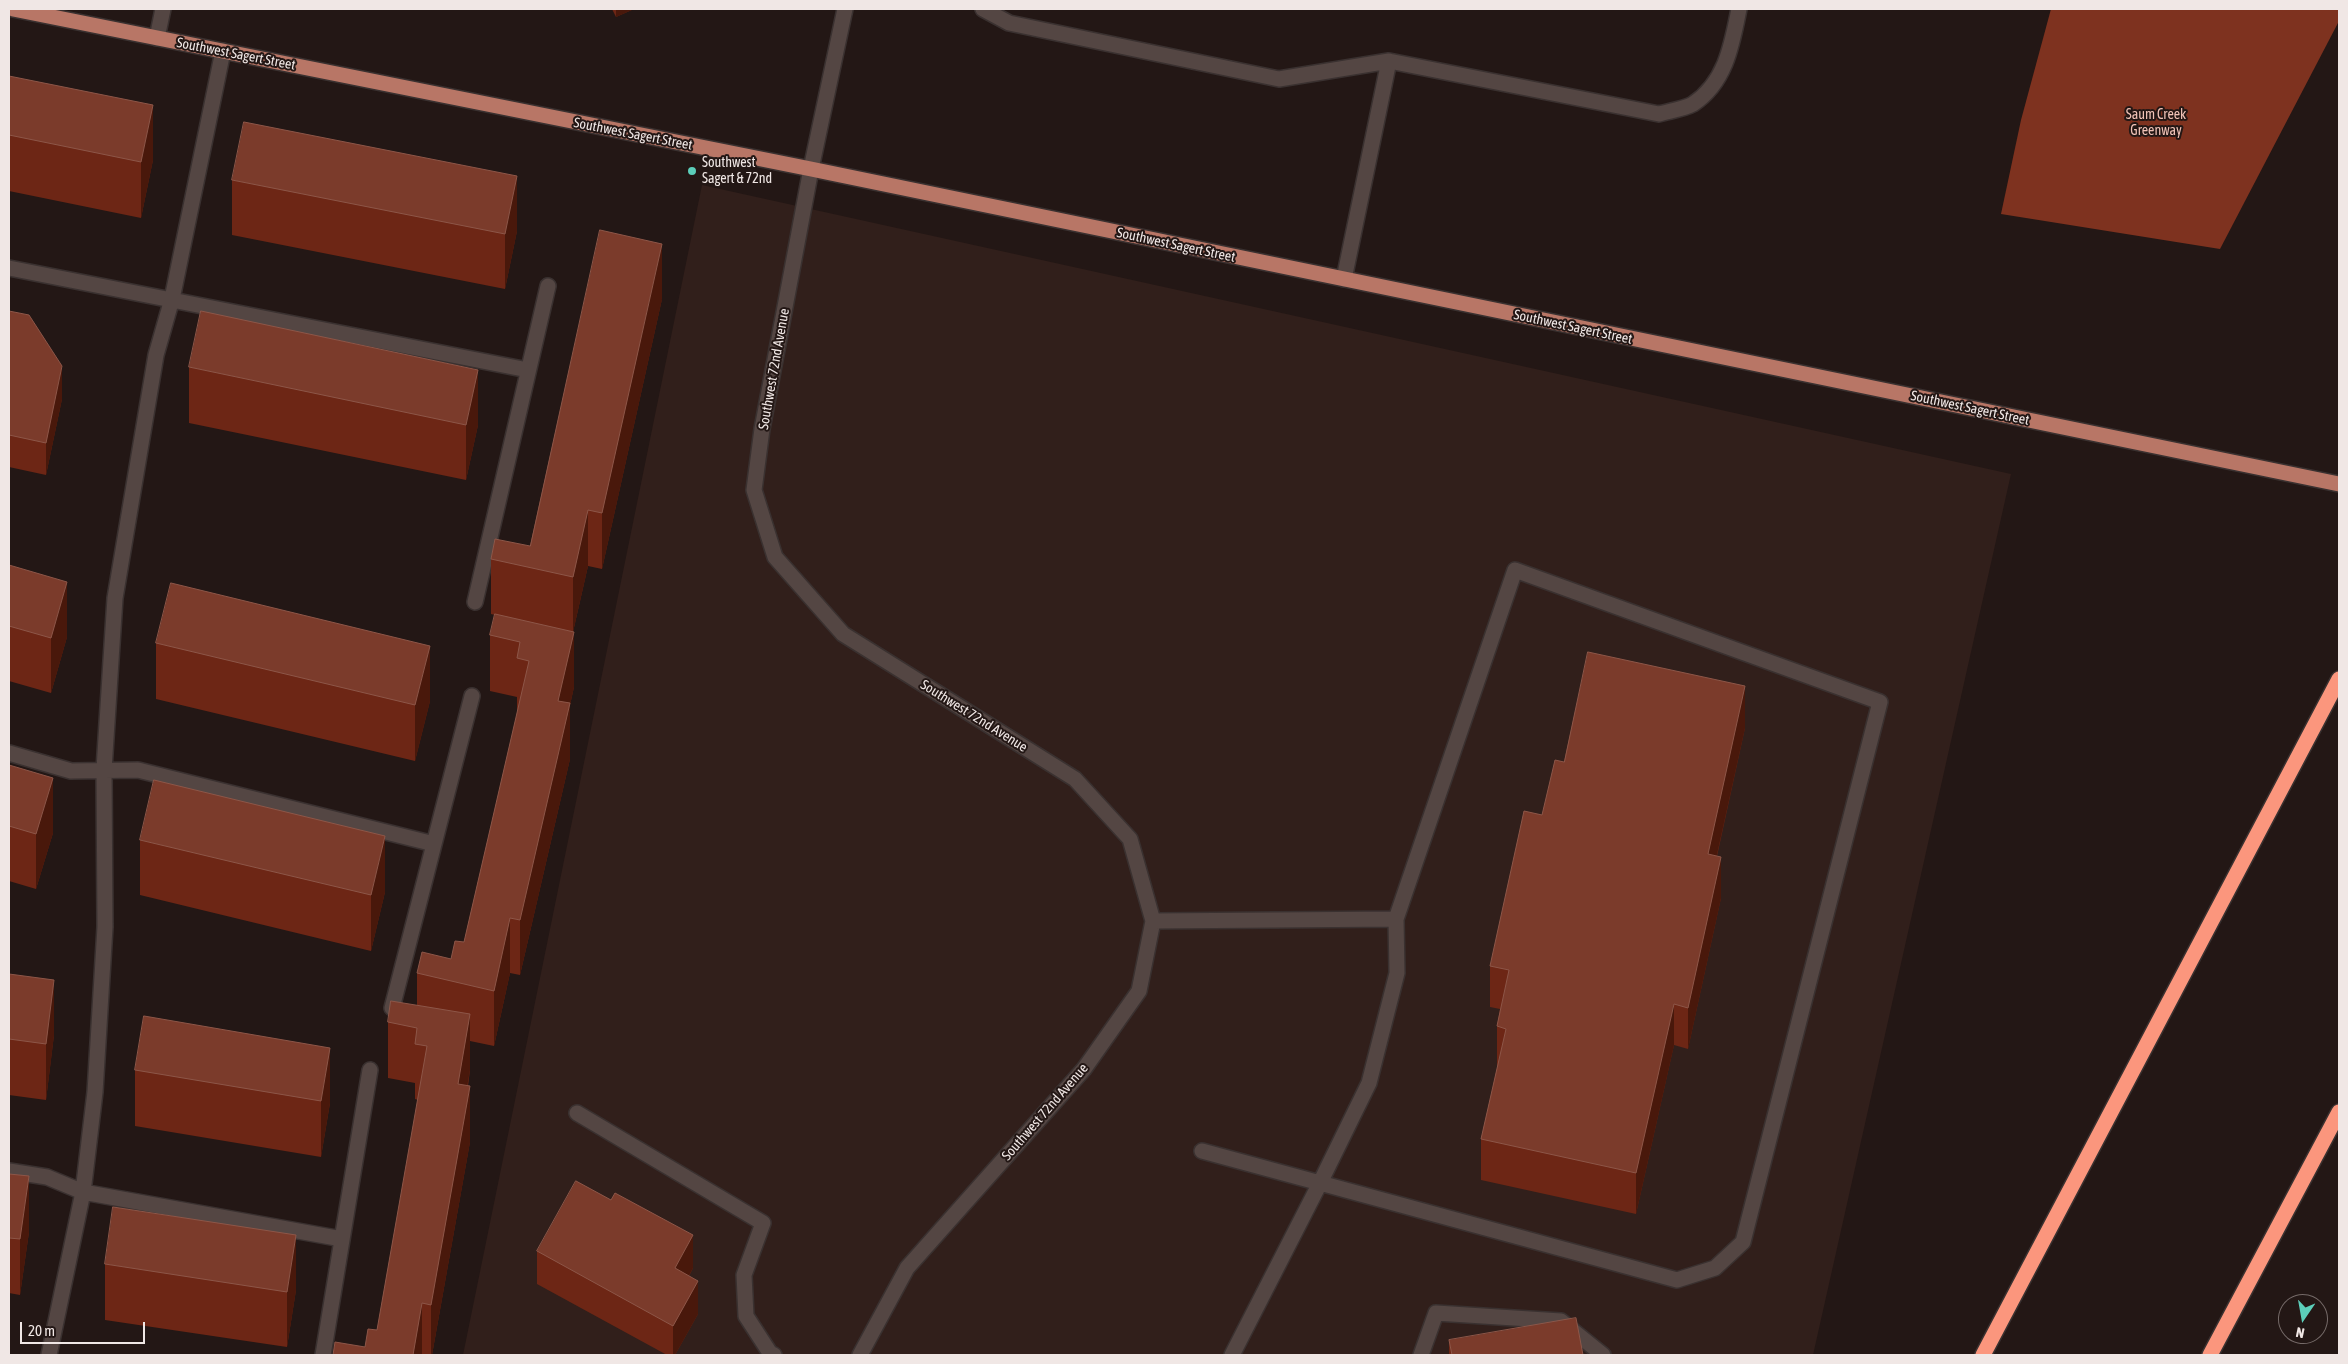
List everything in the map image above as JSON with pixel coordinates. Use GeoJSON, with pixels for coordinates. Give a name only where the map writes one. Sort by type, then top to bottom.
{"type":"FeatureCollection","features":[{"type":"Feature","properties":{"kind":"highway"},"geometry":{"type":"LineString","coordinates":[[1983,1355],[2339,679]]}},
{"type":"Feature","properties":{"kind":"highway"},"geometry":{"type":"LineString","coordinates":[[2210,1355],[2339,1112]]}},
{"type":"Feature","properties":{"kind":"main road","name":"Southwest Sagert Street"},"geometry":{"type":"LineString","coordinates":[[13,9],[811,170],[2339,484]]}},
{"type":"Feature","properties":{"kind":"street"},"geometry":{"type":"LineString","coordinates":[[157,38],[163,9]]}},
{"type":"Feature","properties":{"kind":"street","name":"Southwest 72nd Avenue"},"geometry":{"type":"LineString","coordinates":[[845,9],[811,170],[762,429],[754,490],[775,557],[843,634],[1074,779],[1130,840],[1153,921],[1139,991],[1084,1070],[907,1268],[860,1355]]}},
{"type":"Feature","properties":{"kind":"street"},"geometry":{"type":"LineString","coordinates":[[983,9],[1009,22],[1280,79],[1389,61],[1659,114],[1692,104],[1717,82],[1731,47],[1739,9]]}},
{"type":"Feature","properties":{"kind":"street"},"geometry":{"type":"LineString","coordinates":[[49,1355],[83,1192],[95,1092],[104,927],[104,769],[115,598],[156,355],[172,299],[224,51]]}},
{"type":"Feature","properties":{"kind":"street"},"geometry":{"type":"LineString","coordinates":[[1344,279],[1389,61]]}},
{"type":"Feature","properties":{"kind":"street"},"geometry":{"type":"LineString","coordinates":[[9,268],[528,370]]}},
{"type":"Feature","properties":{"kind":"street"},"geometry":{"type":"LineString","coordinates":[[475,602],[548,286]]}},
{"type":"Feature","properties":{"kind":"street"},"geometry":{"type":"LineString","coordinates":[[1202,1151],[1320,1183],[1678,1280],[1715,1268],[1743,1242],[1880,702],[1515,570],[1396,919],[1397,973],[1371,1073],[1320,1183],[1232,1355]]}},
{"type":"Feature","properties":{"kind":"street"},"geometry":{"type":"LineString","coordinates":[[392,1008],[472,696]]}},
{"type":"Feature","properties":{"kind":"street"},"geometry":{"type":"LineString","coordinates":[[9,753],[70,771],[138,770],[434,844]]}},
{"type":"Feature","properties":{"kind":"street"},"geometry":{"type":"LineString","coordinates":[[1153,921],[1396,919]]}},
{"type":"Feature","properties":{"kind":"street"},"geometry":{"type":"LineString","coordinates":[[323,1355],[370,1070]]}},
{"type":"Feature","properties":{"kind":"street"},"geometry":{"type":"LineString","coordinates":[[577,1113],[763,1223],[744,1275],[746,1316],[770,1353],[774,1355]]}},
{"type":"Feature","properties":{"kind":"street"},"geometry":{"type":"LineString","coordinates":[[9,1171],[47,1177],[83,1192],[342,1240]]}},
{"type":"Feature","properties":{"kind":"street"},"geometry":{"type":"LineString","coordinates":[[1421,1355],[1436,1313],[1561,1322],[1603,1355]]}},
{"type":"Feature","properties":{"kind":"shaded area"},"geometry":{"type":"Polygon","coordinates":[[[702,185],[2011,474],[1813,1355],[463,1355],[702,185]]]}},
{"type":"Feature","properties":{"kind":"green space","name":"Saum Creek Greenway"},"geometry":{"type":"Polygon","coordinates":[[[2051,9],[2339,9],[2339,21],[2220,249],[2001,214],[2021,120],[2051,9]]]}},
{"type":"Feature","properties":{"kind":"building"},"geometry":{"type":"Polygon","coordinates":[[[9,76],[153,105],[141,162],[9,135],[9,76]]]}},
{"type":"Feature","properties":{"kind":"building"},"geometry":{"type":"Polygon","coordinates":[[[244,122],[517,176],[505,234],[232,180],[244,122]]]}},
{"type":"Feature","properties":{"kind":"building"},"geometry":{"type":"Polygon","coordinates":[[[600,230],[662,244],[602,513],[588,510],[573,577],[491,559],[495,539],[530,546],[600,230]]]}},
{"type":"Feature","properties":{"kind":"building"},"geometry":{"type":"Polygon","coordinates":[[[9,311],[29,315],[62,366],[46,443],[9,435],[9,311]]]}},
{"type":"Feature","properties":{"kind":"building"},"geometry":{"type":"Polygon","coordinates":[[[201,311],[478,370],[466,425],[189,367],[201,311]]]}},
{"type":"Feature","properties":{"kind":"building"},"geometry":{"type":"Polygon","coordinates":[[[9,565],[67,582],[51,638],[9,626],[9,565]]]}},
{"type":"Feature","properties":{"kind":"building"},"geometry":{"type":"Polygon","coordinates":[[[171,583],[430,646],[415,705],[156,643],[171,583]]]}},
{"type":"Feature","properties":{"kind":"building"},"geometry":{"type":"Polygon","coordinates":[[[495,614],[574,632],[558,701],[570,703],[520,920],[510,918],[494,991],[417,973],[422,952],[451,959],[455,941],[464,942],[529,661],[517,658],[520,642],[490,635],[495,614]]]}},
{"type":"Feature","properties":{"kind":"building"},"geometry":{"type":"Polygon","coordinates":[[[1588,652],[1745,686],[1708,854],[1721,857],[1688,1008],[1674,1004],[1636,1173],[1481,1139],[1506,1029],[1497,1026],[1509,970],[1490,966],[1524,811],[1542,815],[1555,760],[1564,762],[1588,652]]]}},
{"type":"Feature","properties":{"kind":"building"},"geometry":{"type":"Polygon","coordinates":[[[9,765],[53,778],[36,834],[9,826],[9,765]]]}},
{"type":"Feature","properties":{"kind":"building"},"geometry":{"type":"Polygon","coordinates":[[[154,780],[385,836],[371,895],[140,840],[154,780]]]}},
{"type":"Feature","properties":{"kind":"building"},"geometry":{"type":"Polygon","coordinates":[[[9,974],[54,980],[46,1044],[9,1039],[9,974]]]}},
{"type":"Feature","properties":{"kind":"building"},"geometry":{"type":"Polygon","coordinates":[[[391,1001],[470,1014],[458,1084],[470,1086],[431,1305],[422,1303],[413,1355],[333,1355],[335,1342],[365,1347],[368,1329],[377,1330],[427,1046],[415,1044],[417,1028],[388,1022],[391,1001]]]}},
{"type":"Feature","properties":{"kind":"building"},"geometry":{"type":"Polygon","coordinates":[[[144,1016],[330,1048],[321,1101],[135,1070],[144,1016]]]}},
{"type":"Feature","properties":{"kind":"building"},"geometry":{"type":"Polygon","coordinates":[[[9,1174],[29,1176],[20,1239],[9,1238],[9,1174]]]}},
{"type":"Feature","properties":{"kind":"building"},"geometry":{"type":"Polygon","coordinates":[[[576,1181],[611,1200],[615,1193],[693,1235],[675,1268],[698,1281],[673,1326],[537,1251],[576,1181]]]}},
{"type":"Feature","properties":{"kind":"building"},"geometry":{"type":"Polygon","coordinates":[[[113,1207],[296,1235],[287,1292],[105,1264],[113,1207]]]}},
{"type":"Feature","properties":{"kind":"building"},"geometry":{"type":"Polygon","coordinates":[[[1576,1318],[1583,1355],[1452,1355],[1449,1340],[1576,1318]]]}},
{"type":"Feature","properties":{"kind":"place","name":"Southwest Sagert & 72nd"},"geometry":{"type":"Point","coordinates":[692,171]}}]}
